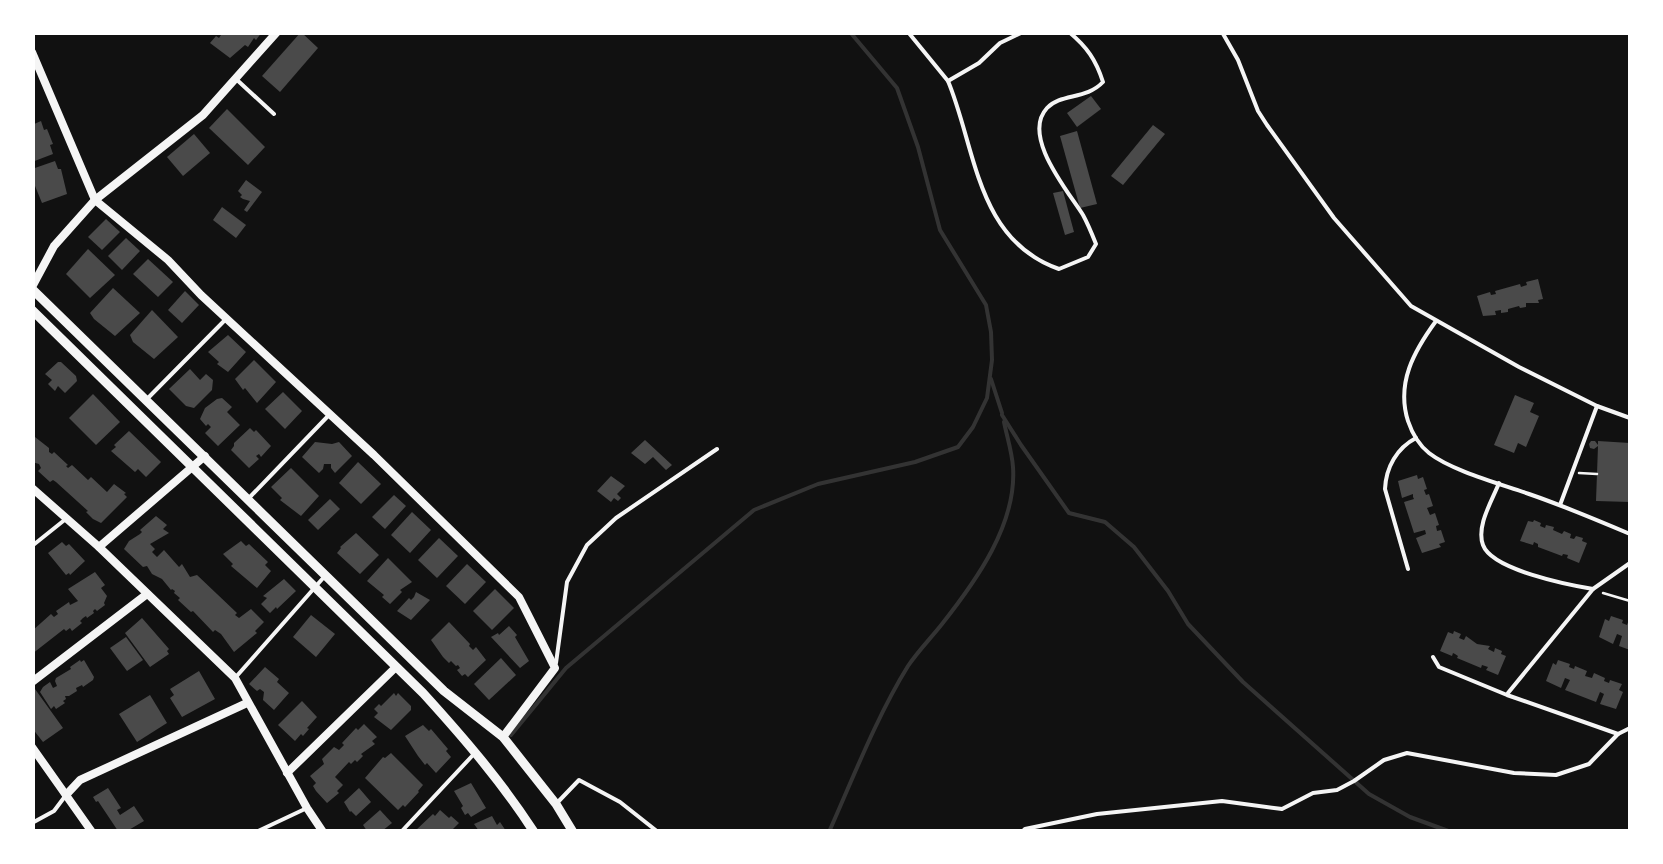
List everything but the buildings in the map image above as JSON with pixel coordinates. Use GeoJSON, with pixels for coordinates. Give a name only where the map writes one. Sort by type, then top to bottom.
{"type":"FeatureCollection","features":[{"type":"Feature","properties":{"kind":"street"},"geometry":{"type":"LineString","coordinates":[[277,32],[203,116],[95,200],[54,246],[32,288],[444,690],[503,736],[573,832]]}},
{"type":"Feature","properties":{"kind":"street"},"geometry":{"type":"LineString","coordinates":[[32,52],[95,200],[168,260],[519,597],[555,668],[503,736]]}},
{"type":"Feature","properties":{"kind":"street"},"geometry":{"type":"LineString","coordinates":[[32,310],[423,693],[476,751],[534,832]]}},
{"type":"Feature","properties":{"kind":"street"},"geometry":{"type":"LineString","coordinates":[[99,548],[205,456]]}},
{"type":"Feature","properties":{"kind":"street"},"geometry":{"type":"LineString","coordinates":[[32,488],[235,678],[306,808],[324,832]]}},
{"type":"Feature","properties":{"kind":"street"},"geometry":{"type":"LineString","coordinates":[[32,682],[146,594]]}},
{"type":"Feature","properties":{"kind":"street"},"geometry":{"type":"LineString","coordinates":[[287,773],[396,667]]}},
{"type":"Feature","properties":{"kind":"street"},"geometry":{"type":"LineString","coordinates":[[66,795],[80,780],[247,703]]}},
{"type":"Feature","properties":{"kind":"street"},"geometry":{"type":"LineString","coordinates":[[32,747],[92,832]]}},
{"type":"Feature","properties":{"kind":"lane"},"geometry":{"type":"LineString","coordinates":[[908,32],[948,81],[956,98],[973,166],[991,210],[1016,242],[1043,264],[1059,269],[1088,257],[1096,244],[1086,218],[1048,159],[1038,130],[1040,120],[1048,106],[1094,92],[1104,82],[1084,45],[1068,32]]}},
{"type":"Feature","properties":{"kind":"lane"},"geometry":{"type":"LineString","coordinates":[[948,81],[1022,32]]}},
{"type":"Feature","properties":{"kind":"lane"},"geometry":{"type":"LineString","coordinates":[[1222,32],[1267,125],[1334,218],[1411,306],[1518,367],[1630,418]]}},
{"type":"Feature","properties":{"kind":"lane"},"geometry":{"type":"LineString","coordinates":[[236,78],[274,114]]}},
{"type":"Feature","properties":{"kind":"lane"},"geometry":{"type":"LineString","coordinates":[[146,400],[227,318]]}},
{"type":"Feature","properties":{"kind":"lane"},"geometry":{"type":"LineString","coordinates":[[1436,321],[1416,350],[1404,386],[1406,411],[1416,438],[1426,451],[1440,460],[1630,534]]}},
{"type":"Feature","properties":{"kind":"lane"},"geometry":{"type":"LineString","coordinates":[[1560,505],[1598,406]]}},
{"type":"Feature","properties":{"kind":"lane"},"geometry":{"type":"LineString","coordinates":[[248,498],[330,414]]}},
{"type":"Feature","properties":{"kind":"lane"},"geometry":{"type":"LineString","coordinates":[[1408,569],[1385,489],[1386,476],[1402,446],[1416,438]]}},
{"type":"Feature","properties":{"kind":"lane"},"geometry":{"type":"LineString","coordinates":[[555,668],[567,582],[588,545],[616,518],[717,449]]}},
{"type":"Feature","properties":{"kind":"lane"},"geometry":{"type":"LineString","coordinates":[[1500,484],[1483,523],[1483,546],[1488,553],[1534,576],[1593,590]]}},
{"type":"Feature","properties":{"kind":"lane"},"geometry":{"type":"LineString","coordinates":[[32,546],[67,518]]}},
{"type":"Feature","properties":{"kind":"lane"},"geometry":{"type":"LineString","coordinates":[[1507,695],[1593,590],[1630,563]]}},
{"type":"Feature","properties":{"kind":"lane"},"geometry":{"type":"LineString","coordinates":[[235,678],[326,576]]}},
{"type":"Feature","properties":{"kind":"lane"},"geometry":{"type":"LineString","coordinates":[[1432,657],[1439,667],[1618,734]]}},
{"type":"Feature","properties":{"kind":"lane"},"geometry":{"type":"LineString","coordinates":[[1022,832],[1142,808],[1222,802],[1282,808],[1313,793],[1337,790],[1384,760],[1407,753],[1514,773],[1556,775],[1589,764],[1618,734],[1630,728]]}},
{"type":"Feature","properties":{"kind":"lane"},"geometry":{"type":"LineString","coordinates":[[401,832],[476,751]]}},
{"type":"Feature","properties":{"kind":"lane"},"geometry":{"type":"LineString","coordinates":[[556,804],[579,780],[620,802],[658,832]]}},
{"type":"Feature","properties":{"kind":"lane"},"geometry":{"type":"LineString","coordinates":[[32,822],[49,815],[66,795]]}},
{"type":"Feature","properties":{"kind":"lane"},"geometry":{"type":"LineString","coordinates":[[256,832],[306,808]]}},
{"type":"Feature","properties":{"kind":"path"},"geometry":{"type":"LineString","coordinates":[[1572,473],[1597,474]]}},
{"type":"Feature","properties":{"kind":"path"},"geometry":{"type":"LineString","coordinates":[[1593,590],[1630,602]]}},
{"type":"Feature","properties":{"kind":"waterway"},"geometry":{"type":"LineString","coordinates":[[511,735],[566,668],[754,510],[818,484],[915,462],[958,447],[987,398],[992,360],[986,305],[940,230],[897,88],[850,32]]}},
{"type":"Feature","properties":{"kind":"waterway"},"geometry":{"type":"LineString","coordinates":[[991,379],[1002,413]]}},
{"type":"Feature","properties":{"kind":"waterway"},"geometry":{"type":"LineString","coordinates":[[1002,415],[1069,513],[1105,522],[1134,547],[1188,624],[1243,682],[1369,794],[1410,817],[1451,832]]}},
{"type":"Feature","properties":{"kind":"waterway"},"geometry":{"type":"LineString","coordinates":[[829,832],[897,685],[968,589],[1001,530],[1012,488],[1012,461],[1004,422]]}}]}
